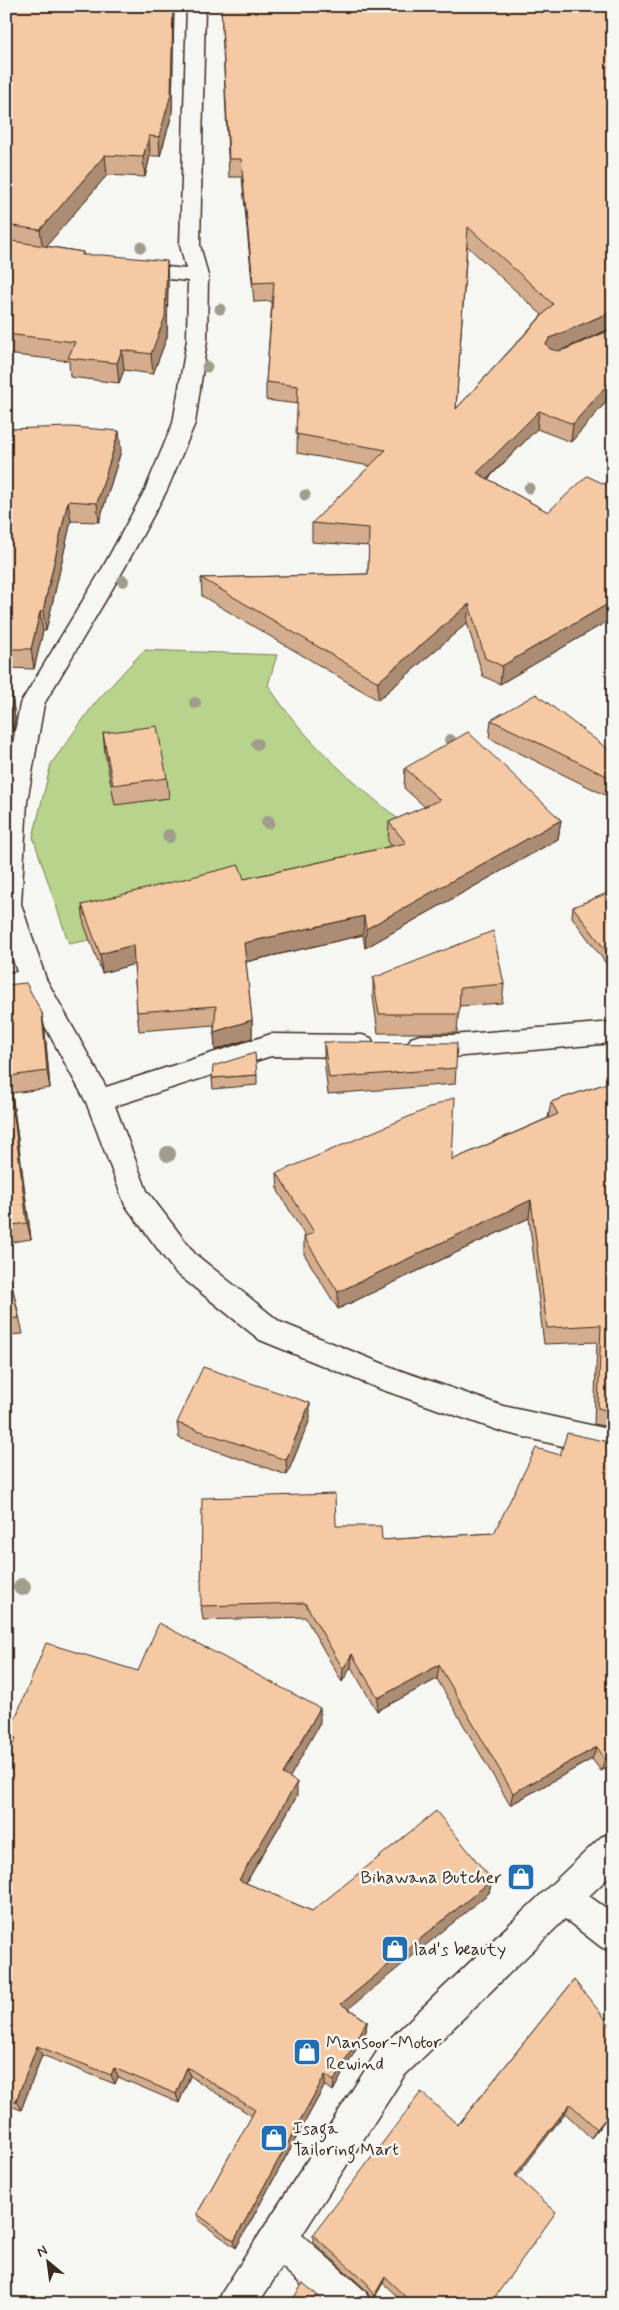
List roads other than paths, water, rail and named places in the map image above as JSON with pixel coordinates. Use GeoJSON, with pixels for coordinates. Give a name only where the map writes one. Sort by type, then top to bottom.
{"type":"FeatureCollection","features":[{"type":"Feature","properties":{"kind":"street"},"geometry":{"type":"LineString","coordinates":[[196,6],[190,245],[198,276],[197,340],[184,423],[156,490],[113,569],[32,704],[16,802],[8,904],[33,980],[99,1100],[135,1197],[185,1263],[270,1331],[390,1380],[503,1419],[613,1444]]}},
{"type":"Feature","properties":{"kind":"street"},"geometry":{"type":"LineString","coordinates":[[108,267],[198,276]]}},
{"type":"Feature","properties":{"kind":"street"},"geometry":{"type":"LineString","coordinates":[[6,983],[33,980]]}},
{"type":"Feature","properties":{"kind":"street"},"geometry":{"type":"LineString","coordinates":[[99,1100],[271,1045],[452,1046],[613,1032]]}},
{"type":"Feature","properties":{"kind":"street"},"geometry":{"type":"LineString","coordinates":[[236,2304],[390,2063],[613,1849]]}},
{"type":"Feature","properties":{"kind":"street"},"geometry":{"type":"LineString","coordinates":[[562,1897],[613,1935]]}},
{"type":"Feature","properties":{"kind":"street"},"geometry":{"type":"LineString","coordinates":[[278,2239],[352,2304]]}},
{"type":"Feature","properties":{"kind":"place","name":"Bihawana Butcher"},"geometry":{"type":"Point","coordinates":[521,1877]}},
{"type":"Feature","properties":{"kind":"place","name":"lad's beauty"},"geometry":{"type":"Point","coordinates":[395,1949]}},
{"type":"Feature","properties":{"kind":"place","name":"Mansoor-Motor Rewind"},"geometry":{"type":"Point","coordinates":[307,2052]}},
{"type":"Feature","properties":{"kind":"place","name":"Isaga Tailoring Mart"},"geometry":{"type":"Point","coordinates":[274,2138]}}]}
